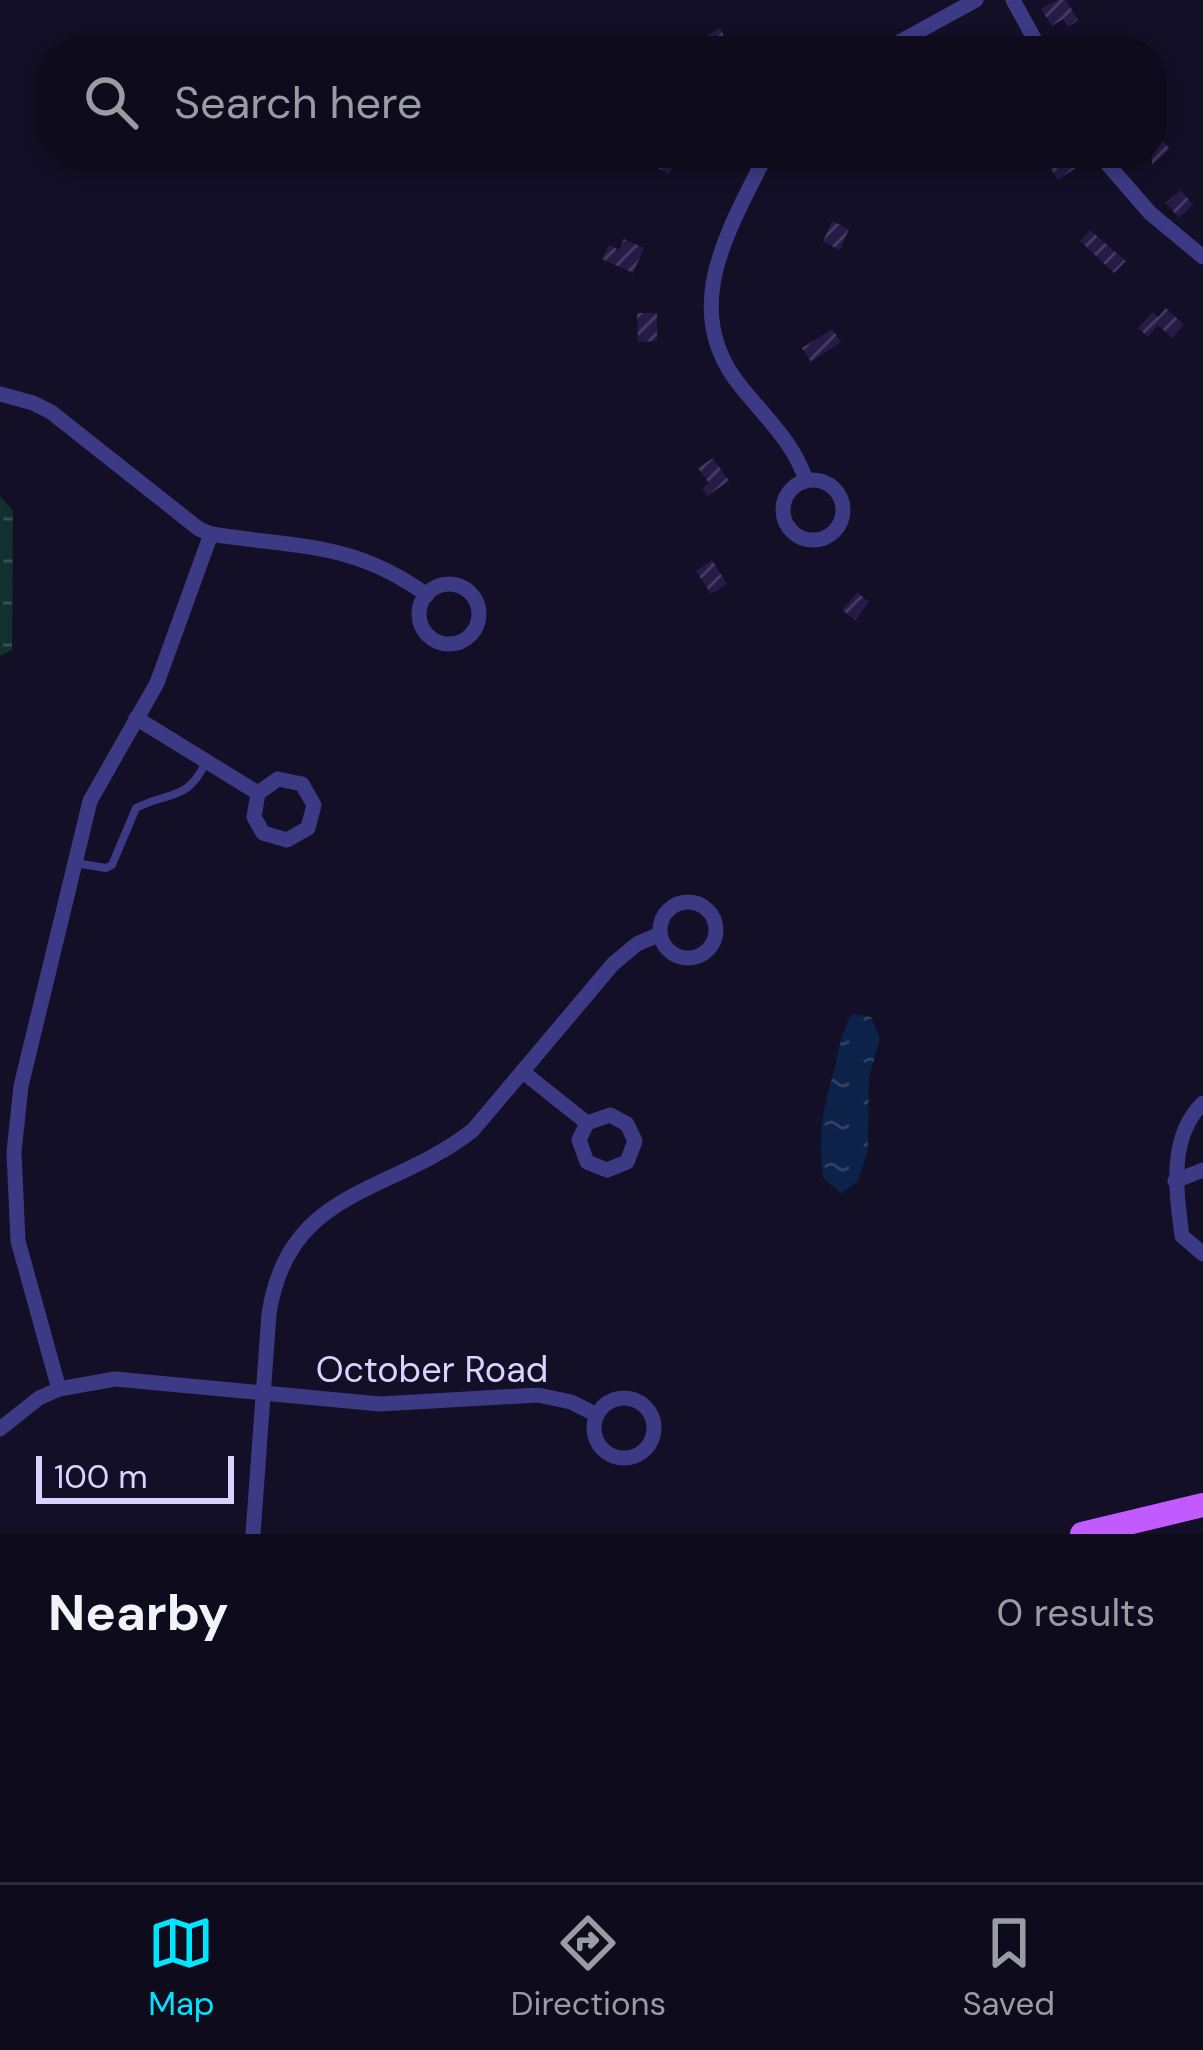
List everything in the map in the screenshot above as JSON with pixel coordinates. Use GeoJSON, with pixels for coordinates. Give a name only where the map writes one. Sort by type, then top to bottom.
{"type":"FeatureCollection","features":[{"type":"Feature","properties":{"kind":"main road"},"geometry":{"type":"LineString","coordinates":[[1082,1534],[1203,1505]]}},
{"type":"Feature","properties":{"kind":"street"},"geometry":{"type":"LineString","coordinates":[[910,36],[976,0]]}},
{"type":"Feature","properties":{"kind":"street"},"geometry":{"type":"LineString","coordinates":[[1012,0],[1032,36]]}},
{"type":"Feature","properties":{"kind":"street"},"geometry":{"type":"LineString","coordinates":[[760,168],[715,270],[710,318],[724,363],[787,439],[806,480]]}},
{"type":"Feature","properties":{"kind":"street"},"geometry":{"type":"LineString","coordinates":[[1111,168],[1150,213],[1203,257]]}},
{"type":"Feature","properties":{"kind":"street"},"geometry":{"type":"LineString","coordinates":[[0,394],[51,412],[188,522],[211,534],[355,555],[387,567],[427,595]]}},
{"type":"Feature","properties":{"kind":"street"},"geometry":{"type":"LineString","coordinates":[[806,480],[832,486],[844,508],[838,527],[816,540],[792,532],[783,515],[786,496],[806,480]]}},
{"type":"Feature","properties":{"kind":"street"},"geometry":{"type":"LineString","coordinates":[[0,1429],[59,1388],[22,1264],[14,1208],[21,1086],[97,784],[157,683],[211,534]]}},
{"type":"Feature","properties":{"kind":"street"},"geometry":{"type":"LineString","coordinates":[[136,718],[258,793]]}},
{"type":"Feature","properties":{"kind":"street"},"geometry":{"type":"LineString","coordinates":[[278,779],[302,784],[313,799],[312,823],[293,839],[269,836],[254,817],[258,793],[278,779]]}},
{"type":"Feature","properties":{"kind":"street"},"geometry":{"type":"LineString","coordinates":[[253,1534],[271,1301],[284,1261],[299,1238],[340,1200],[460,1141],[486,1118],[613,964],[637,944],[660,934]]}},
{"type":"Feature","properties":{"kind":"street"},"geometry":{"type":"LineString","coordinates":[[523,1072],[587,1123]]}},
{"type":"Feature","properties":{"kind":"street"},"geometry":{"type":"LineString","coordinates":[[1203,1102],[1178,1146],[1175,1181],[1182,1236],[1203,1254]]}},
{"type":"Feature","properties":{"kind":"street"},"geometry":{"type":"LineString","coordinates":[[1175,1181],[1203,1170]]}},
{"type":"Feature","properties":{"kind":"street","name":"October Road"},"geometry":{"type":"LineString","coordinates":[[59,1388],[115,1379],[405,1405],[538,1395],[571,1402],[596,1415]]}},
{"type":"Feature","properties":{"kind":"street","name":"October Road"},"geometry":{"type":"LineString","coordinates":[[635,1399],[653,1418],[654,1437],[638,1455],[616,1457],[598,1443],[596,1415],[610,1401],[635,1399]]}},
{"type":"Feature","properties":{"kind":"lane"},"geometry":{"type":"LineString","coordinates":[[74,862],[112,865],[136,808],[180,794],[198,779],[207,761]]}},
{"type":"Feature","properties":{"kind":"green space"},"geometry":{"type":"Polygon","coordinates":[[[0,496],[13,511],[12,650],[0,656],[0,496]]]}},
{"type":"Feature","properties":{"kind":"water"},"geometry":{"type":"Polygon","coordinates":[[[852,1014],[871,1017],[880,1039],[869,1077],[868,1150],[858,1181],[841,1193],[823,1178],[821,1135],[841,1042],[852,1014]]]}},
{"type":"Feature","properties":{"kind":"building"},"geometry":{"type":"Polygon","coordinates":[[[1066,0],[1078,20],[1068,27],[1063,19],[1052,26],[1041,9],[1066,0]]]}},
{"type":"Feature","properties":{"kind":"building"},"geometry":{"type":"Polygon","coordinates":[[[1050,168],[1076,168],[1058,180],[1050,168]]]}},
{"type":"Feature","properties":{"kind":"building"},"geometry":{"type":"Polygon","coordinates":[[[1181,190],[1193,205],[1179,218],[1166,203],[1181,190]]]}},
{"type":"Feature","properties":{"kind":"building"},"geometry":{"type":"Polygon","coordinates":[[[832,221],[849,229],[840,250],[823,242],[832,221]]]}},
{"type":"Feature","properties":{"kind":"building"},"geometry":{"type":"Polygon","coordinates":[[[1090,230],[1126,261],[1114,273],[1080,241],[1090,230]]]}},
{"type":"Feature","properties":{"kind":"building"},"geometry":{"type":"Polygon","coordinates":[[[624,239],[644,248],[633,273],[602,259],[609,245],[619,250],[624,239]]]}},
{"type":"Feature","properties":{"kind":"building"},"geometry":{"type":"Polygon","coordinates":[[[1166,308],[1184,325],[1172,338],[1158,325],[1148,337],[1138,328],[1153,312],[1158,317],[1166,308]]]}},
{"type":"Feature","properties":{"kind":"building"},"geometry":{"type":"Polygon","coordinates":[[[637,313],[657,313],[657,341],[638,342],[637,313]]]}},
{"type":"Feature","properties":{"kind":"building"},"geometry":{"type":"Polygon","coordinates":[[[832,329],[841,342],[811,362],[802,348],[832,329]]]}},
{"type":"Feature","properties":{"kind":"building"},"geometry":{"type":"Polygon","coordinates":[[[713,458],[729,481],[707,496],[702,488],[709,483],[698,468],[713,458]]]}},
{"type":"Feature","properties":{"kind":"building"},"geometry":{"type":"Polygon","coordinates":[[[712,560],[727,584],[711,594],[696,571],[712,560]]]}},
{"type":"Feature","properties":{"kind":"building"},"geometry":{"type":"Polygon","coordinates":[[[857,592],[869,602],[855,620],[842,610],[857,592]]]}}]}
